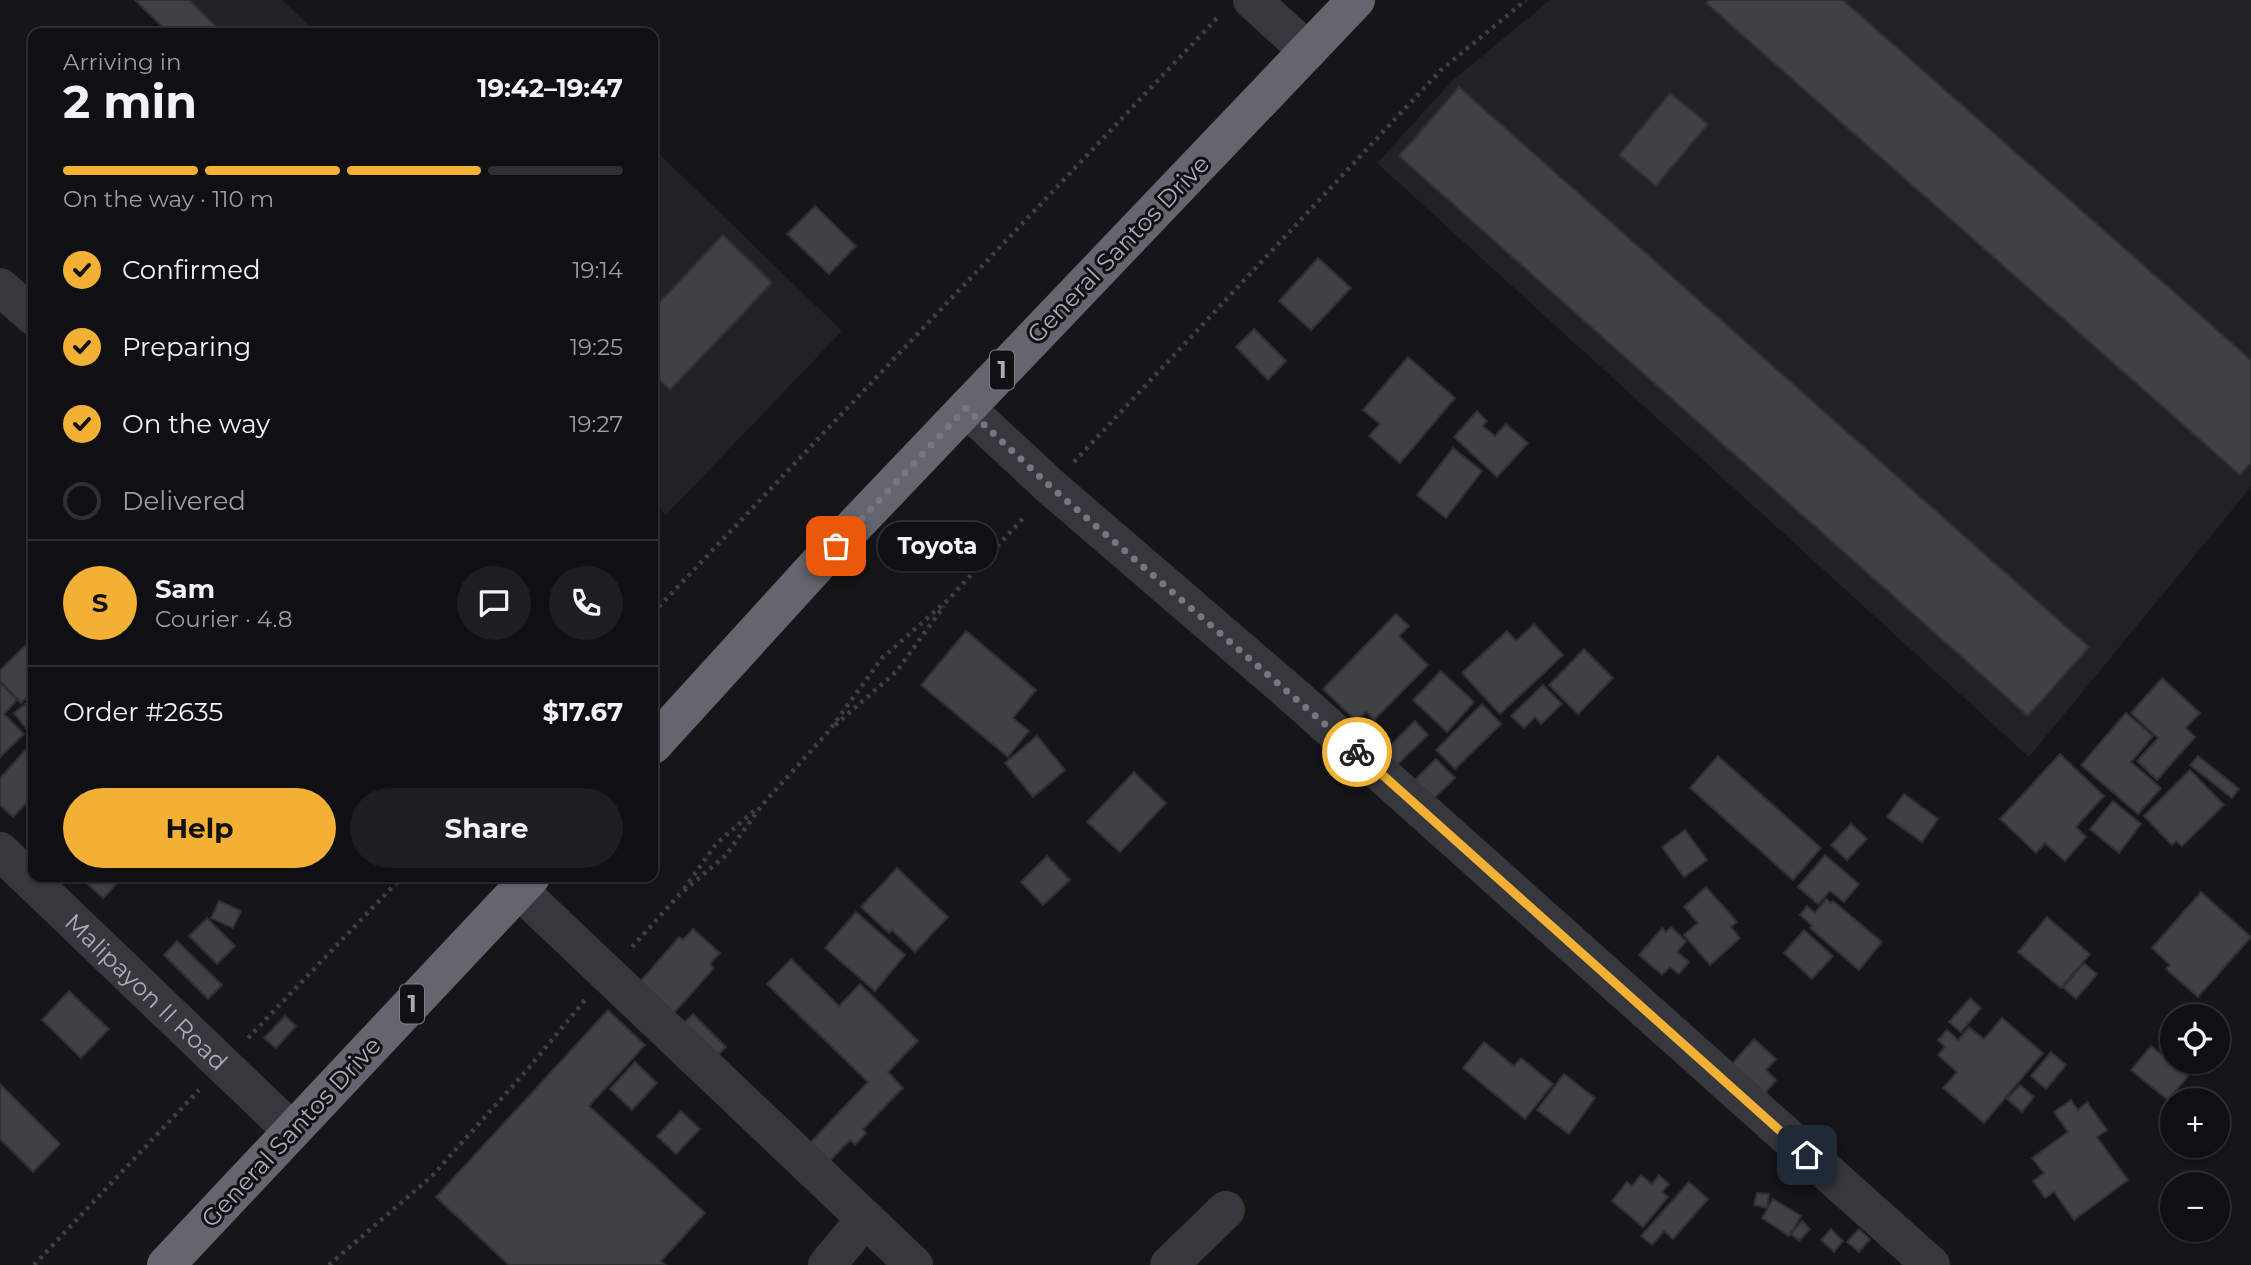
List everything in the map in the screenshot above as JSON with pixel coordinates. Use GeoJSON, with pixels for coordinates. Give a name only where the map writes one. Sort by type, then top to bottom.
{"type":"FeatureCollection","features":[{"type":"Feature","properties":{"kind":"highway","name":"General Santos Drive"},"geometry":{"type":"LineString","coordinates":[[658,739],[966,408],[1356,0]]}},
{"type":"Feature","properties":{"kind":"highway","name":"General Santos Drive"},"geometry":{"type":"LineString","coordinates":[[166,1265],[525,883]]}},
{"type":"Feature","properties":{"kind":"street"},"geometry":{"type":"LineString","coordinates":[[1238,5],[1308,51]]}},
{"type":"Feature","properties":{"kind":"street"},"geometry":{"type":"LineString","coordinates":[[0,287],[28,312]]}},
{"type":"Feature","properties":{"kind":"street"},"geometry":{"type":"LineString","coordinates":[[966,408],[1051,487],[1303,704],[1931,1265]]}},
{"type":"Feature","properties":{"kind":"street","name":"Malipayon II Road"},"geometry":{"type":"LineString","coordinates":[[0,851],[28,878]]}},
{"type":"Feature","properties":{"kind":"street","name":"Malipayon II Road"},"geometry":{"type":"LineString","coordinates":[[32,882],[292,1131]]}},
{"type":"Feature","properties":{"kind":"street"},"geometry":{"type":"LineString","coordinates":[[525,883],[607,974],[914,1265]]}},
{"type":"Feature","properties":{"kind":"street"},"geometry":{"type":"LineString","coordinates":[[1169,1265],[1226,1210]]}},
{"type":"Feature","properties":{"kind":"street"},"geometry":{"type":"LineString","coordinates":[[827,1265],[865,1219]]}},
{"type":"Feature","properties":{"kind":"path"},"geometry":{"type":"LineString","coordinates":[[679,895],[726,855],[762,805],[828,732],[882,658],[949,599],[1441,71],[1526,0]]}},
{"type":"Feature","properties":{"kind":"path"},"geometry":{"type":"LineString","coordinates":[[658,608],[1238,5]]}},
{"type":"Feature","properties":{"kind":"path"},"geometry":{"type":"LineString","coordinates":[[828,732],[896,672],[949,599]]}},
{"type":"Feature","properties":{"kind":"path"},"geometry":{"type":"LineString","coordinates":[[330,1265],[432,1176],[679,895],[716,844],[762,805]]}},
{"type":"Feature","properties":{"kind":"path"},"geometry":{"type":"LineString","coordinates":[[34,1265],[397,882]]}},
{"type":"Feature","properties":{"kind":"shaded area"},"geometry":{"type":"Polygon","coordinates":[[[135,0],[282,0],[312,28],[164,28],[135,0]]]}},
{"type":"Feature","properties":{"kind":"shaded area"},"geometry":{"type":"Polygon","coordinates":[[[1550,0],[2251,0],[2251,487],[2029,757],[1377,163],[1453,80],[1550,0]]]}},
{"type":"Feature","properties":{"kind":"shaded area"},"geometry":{"type":"Polygon","coordinates":[[[658,153],[842,331],[666,515],[658,508],[658,153]]]}},
{"type":"Feature","properties":{"kind":"building"},"geometry":{"type":"Polygon","coordinates":[[[135,0],[189,0],[218,28],[164,28],[135,0]]]}},
{"type":"Feature","properties":{"kind":"building"},"geometry":{"type":"Polygon","coordinates":[[[1709,0],[1843,0],[2251,360],[2251,463],[2240,475],[1706,3],[1709,0]]]}},
{"type":"Feature","properties":{"kind":"building"},"geometry":{"type":"Polygon","coordinates":[[[1459,87],[2089,647],[2028,716],[1399,156],[1459,87]]]}},
{"type":"Feature","properties":{"kind":"building"},"geometry":{"type":"Polygon","coordinates":[[[1670,93],[1708,124],[1656,186],[1619,155],[1670,93]]]}},
{"type":"Feature","properties":{"kind":"building"},"geometry":{"type":"Polygon","coordinates":[[[815,206],[856,246],[829,274],[787,234],[815,206]]]}},
{"type":"Feature","properties":{"kind":"building"},"geometry":{"type":"Polygon","coordinates":[[[723,235],[772,283],[670,390],[658,378],[658,304],[723,235]]]}},
{"type":"Feature","properties":{"kind":"building"},"geometry":{"type":"Polygon","coordinates":[[[1318,258],[1351,288],[1311,330],[1279,301],[1318,258]]]}},
{"type":"Feature","properties":{"kind":"building"},"geometry":{"type":"Polygon","coordinates":[[[1254,329],[1286,361],[1268,380],[1236,347],[1254,329]]]}},
{"type":"Feature","properties":{"kind":"building"},"geometry":{"type":"Polygon","coordinates":[[[1408,357],[1455,398],[1400,463],[1369,436],[1380,424],[1363,410],[1408,357]]]}},
{"type":"Feature","properties":{"kind":"building"},"geometry":{"type":"Polygon","coordinates":[[[1477,411],[1487,421],[1483,426],[1495,436],[1506,424],[1528,443],[1497,477],[1454,437],[1477,411]]]}},
{"type":"Feature","properties":{"kind":"building"},"geometry":{"type":"Polygon","coordinates":[[[1453,448],[1482,471],[1446,518],[1417,495],[1453,448]]]}},
{"type":"Feature","properties":{"kind":"building"},"geometry":{"type":"Polygon","coordinates":[[[1396,614],[1409,626],[1399,636],[1428,665],[1374,720],[1366,712],[1356,721],[1323,689],[1396,614]]]}},
{"type":"Feature","properties":{"kind":"building"},"geometry":{"type":"Polygon","coordinates":[[[1534,624],[1563,655],[1500,714],[1462,673],[1507,631],[1516,641],[1534,624]]]}},
{"type":"Feature","properties":{"kind":"building"},"geometry":{"type":"Polygon","coordinates":[[[966,631],[1036,690],[1013,718],[1029,731],[1008,757],[921,685],[966,631]]]}},
{"type":"Feature","properties":{"kind":"building"},"geometry":{"type":"Polygon","coordinates":[[[28,643],[28,696],[21,703],[0,681],[0,670],[28,643]]]}},
{"type":"Feature","properties":{"kind":"building"},"geometry":{"type":"Polygon","coordinates":[[[1584,649],[1613,678],[1578,714],[1549,685],[1584,649]]]}},
{"type":"Feature","properties":{"kind":"building"},"geometry":{"type":"Polygon","coordinates":[[[1441,671],[1474,702],[1447,732],[1413,700],[1441,671]]]}},
{"type":"Feature","properties":{"kind":"building"},"geometry":{"type":"Polygon","coordinates":[[[2162,678],[2200,713],[2186,728],[2195,737],[2157,780],[2137,761],[2158,738],[2131,713],[2162,678]]]}},
{"type":"Feature","properties":{"kind":"building"},"geometry":{"type":"Polygon","coordinates":[[[0,683],[17,700],[4,714],[24,734],[0,757],[0,683]]]}},
{"type":"Feature","properties":{"kind":"building"},"geometry":{"type":"Polygon","coordinates":[[[1543,685],[1562,704],[1541,724],[1535,717],[1524,728],[1511,716],[1543,685]]]}},
{"type":"Feature","properties":{"kind":"building"},"geometry":{"type":"Polygon","coordinates":[[[28,702],[28,731],[14,713],[28,702]]]}},
{"type":"Feature","properties":{"kind":"building"},"geometry":{"type":"Polygon","coordinates":[[[1482,704],[1501,724],[1455,769],[1436,750],[1482,704]]]}},
{"type":"Feature","properties":{"kind":"building"},"geometry":{"type":"Polygon","coordinates":[[[2126,713],[2153,736],[2131,762],[2161,788],[2138,814],[2081,765],[2126,713]]]}},
{"type":"Feature","properties":{"kind":"building"},"geometry":{"type":"Polygon","coordinates":[[[1368,720],[1390,739],[1377,752],[1360,728],[1368,720]]]}},
{"type":"Feature","properties":{"kind":"building"},"geometry":{"type":"Polygon","coordinates":[[[1415,721],[1428,735],[1397,765],[1384,752],[1415,721]]]}},
{"type":"Feature","properties":{"kind":"building"},"geometry":{"type":"Polygon","coordinates":[[[1037,736],[1065,770],[1033,797],[1005,763],[1037,736]]]}},
{"type":"Feature","properties":{"kind":"building"},"geometry":{"type":"Polygon","coordinates":[[[28,747],[28,801],[13,817],[0,805],[0,778],[28,747]]]}},
{"type":"Feature","properties":{"kind":"building"},"geometry":{"type":"Polygon","coordinates":[[[2060,754],[2104,796],[2076,827],[2086,837],[2065,861],[2045,843],[2036,853],[2000,819],[2060,754]]]}},
{"type":"Feature","properties":{"kind":"building"},"geometry":{"type":"Polygon","coordinates":[[[1718,756],[1821,848],[1793,880],[1690,788],[1718,756]]]}},
{"type":"Feature","properties":{"kind":"building"},"geometry":{"type":"Polygon","coordinates":[[[2198,756],[2239,789],[2232,798],[2190,765],[2198,756]]]}},
{"type":"Feature","properties":{"kind":"building"},"geometry":{"type":"Polygon","coordinates":[[[1436,759],[1455,778],[1432,800],[1414,781],[1436,759]]]}},
{"type":"Feature","properties":{"kind":"building"},"geometry":{"type":"Polygon","coordinates":[[[2190,770],[2224,805],[2182,846],[2176,841],[2172,845],[2144,816],[2190,770]]]}},
{"type":"Feature","properties":{"kind":"building"},"geometry":{"type":"Polygon","coordinates":[[[1134,772],[1166,803],[1120,852],[1087,822],[1134,772]]]}},
{"type":"Feature","properties":{"kind":"building"},"geometry":{"type":"Polygon","coordinates":[[[1904,794],[1938,819],[1922,842],[1887,817],[1904,794]]]}},
{"type":"Feature","properties":{"kind":"building"},"geometry":{"type":"Polygon","coordinates":[[[2113,801],[2141,824],[2119,853],[2090,829],[2113,801]]]}},
{"type":"Feature","properties":{"kind":"building"},"geometry":{"type":"Polygon","coordinates":[[[1851,824],[1867,839],[1847,860],[1831,845],[1851,824]]]}},
{"type":"Feature","properties":{"kind":"building"},"geometry":{"type":"Polygon","coordinates":[[[1685,830],[1707,860],[1684,877],[1662,847],[1685,830]]]}},
{"type":"Feature","properties":{"kind":"building"},"geometry":{"type":"Polygon","coordinates":[[[1825,855],[1859,884],[1844,902],[1830,891],[1818,904],[1798,887],[1825,855]]]}},
{"type":"Feature","properties":{"kind":"building"},"geometry":{"type":"Polygon","coordinates":[[[1047,856],[1070,880],[1043,905],[1021,882],[1047,856]]]}},
{"type":"Feature","properties":{"kind":"building"},"geometry":{"type":"Polygon","coordinates":[[[897,868],[948,917],[915,952],[892,930],[889,933],[861,907],[897,868]]]}},
{"type":"Feature","properties":{"kind":"building"},"geometry":{"type":"Polygon","coordinates":[[[85,882],[118,882],[103,898],[85,882]]]}},
{"type":"Feature","properties":{"kind":"building"},"geometry":{"type":"Polygon","coordinates":[[[1706,887],[1737,922],[1731,927],[1740,938],[1710,965],[1684,935],[1698,923],[1684,907],[1706,887]]]}},
{"type":"Feature","properties":{"kind":"building"},"geometry":{"type":"Polygon","coordinates":[[[2201,892],[2251,937],[2198,997],[2166,969],[2170,965],[2152,948],[2201,892]]]}},
{"type":"Feature","properties":{"kind":"building"},"geometry":{"type":"Polygon","coordinates":[[[1826,899],[1831,903],[1833,901],[1882,942],[1859,970],[1810,928],[1812,926],[1800,915],[1807,906],[1815,913],[1826,899]]]}},
{"type":"Feature","properties":{"kind":"building"},"geometry":{"type":"Polygon","coordinates":[[[219,901],[241,911],[233,928],[211,918],[219,901]]]}},
{"type":"Feature","properties":{"kind":"building"},"geometry":{"type":"Polygon","coordinates":[[[856,912],[905,955],[875,991],[825,948],[856,912]]]}},
{"type":"Feature","properties":{"kind":"building"},"geometry":{"type":"Polygon","coordinates":[[[2047,917],[2090,954],[2061,988],[2018,952],[2047,917]]]}},
{"type":"Feature","properties":{"kind":"building"},"geometry":{"type":"Polygon","coordinates":[[[207,918],[235,946],[217,964],[189,936],[207,918]]]}},
{"type":"Feature","properties":{"kind":"building"},"geometry":{"type":"Polygon","coordinates":[[[1671,927],[1686,941],[1677,952],[1689,962],[1679,974],[1670,967],[1662,975],[1639,955],[1662,928],[1666,932],[1671,927]]]}},
{"type":"Feature","properties":{"kind":"building"},"geometry":{"type":"Polygon","coordinates":[[[693,929],[720,953],[710,964],[714,968],[674,1013],[640,982],[679,937],[683,940],[693,929]]]}},
{"type":"Feature","properties":{"kind":"building"},"geometry":{"type":"Polygon","coordinates":[[[1804,930],[1833,956],[1812,979],[1784,953],[1804,930]]]}},
{"type":"Feature","properties":{"kind":"building"},"geometry":{"type":"Polygon","coordinates":[[[177,941],[222,985],[208,999],[164,955],[177,941]]]}},
{"type":"Feature","properties":{"kind":"building"},"geometry":{"type":"Polygon","coordinates":[[[791,959],[839,1006],[860,984],[918,1041],[888,1072],[903,1088],[863,1129],[866,1133],[855,1145],[850,1140],[825,1166],[806,1147],[868,1082],[767,984],[791,959]]]}},
{"type":"Feature","properties":{"kind":"building"},"geometry":{"type":"Polygon","coordinates":[[[2084,963],[2097,974],[2076,999],[2063,987],[2084,963]]]}},
{"type":"Feature","properties":{"kind":"building"},"geometry":{"type":"Polygon","coordinates":[[[69,991],[109,1029],[81,1058],[42,1020],[69,991]]]}},
{"type":"Feature","properties":{"kind":"building"},"geometry":{"type":"Polygon","coordinates":[[[1970,998],[1981,1008],[1961,1032],[1949,1022],[1970,998]]]}},
{"type":"Feature","properties":{"kind":"building"},"geometry":{"type":"Polygon","coordinates":[[[608,1010],[645,1045],[589,1106],[705,1213],[661,1261],[666,1265],[509,1265],[436,1197],[608,1010]]]}},
{"type":"Feature","properties":{"kind":"building"},"geometry":{"type":"Polygon","coordinates":[[[693,1014],[726,1047],[711,1062],[678,1029],[693,1014]]]}},
{"type":"Feature","properties":{"kind":"building"},"geometry":{"type":"Polygon","coordinates":[[[285,1016],[296,1026],[276,1048],[264,1038],[285,1016]]]}},
{"type":"Feature","properties":{"kind":"building"},"geometry":{"type":"Polygon","coordinates":[[[2002,1018],[2043,1053],[1984,1123],[1943,1088],[1957,1072],[1938,1055],[1945,1047],[1938,1040],[1947,1030],[1958,1040],[1969,1027],[1984,1039],[2002,1018]]]}},
{"type":"Feature","properties":{"kind":"building"},"geometry":{"type":"Polygon","coordinates":[[[1754,1039],[1776,1059],[1766,1070],[1776,1080],[1765,1093],[1731,1065],[1754,1039]]]}},
{"type":"Feature","properties":{"kind":"building"},"geometry":{"type":"Polygon","coordinates":[[[1484,1042],[1514,1066],[1521,1058],[1553,1084],[1525,1119],[1463,1068],[1484,1042]]]}},
{"type":"Feature","properties":{"kind":"building"},"geometry":{"type":"Polygon","coordinates":[[[2151,1046],[2160,1053],[2160,1074],[2188,1076],[2178,1088],[2160,1088],[2160,1094],[2131,1070],[2151,1046]]]}},
{"type":"Feature","properties":{"kind":"building"},"geometry":{"type":"Polygon","coordinates":[[[2051,1052],[2066,1065],[2046,1089],[2031,1076],[2051,1052]]]}},
{"type":"Feature","properties":{"kind":"building"},"geometry":{"type":"Polygon","coordinates":[[[635,1062],[657,1083],[632,1110],[610,1089],[635,1062]]]}},
{"type":"Feature","properties":{"kind":"building"},"geometry":{"type":"Polygon","coordinates":[[[1564,1074],[1595,1098],[1569,1134],[1537,1110],[1564,1074]]]}},
{"type":"Feature","properties":{"kind":"building"},"geometry":{"type":"Polygon","coordinates":[[[0,1084],[60,1144],[33,1172],[0,1139],[0,1084]]]}},
{"type":"Feature","properties":{"kind":"building"},"geometry":{"type":"Polygon","coordinates":[[[2020,1085],[2034,1097],[2022,1112],[2007,1099],[2020,1085]]]}},
{"type":"Feature","properties":{"kind":"building"},"geometry":{"type":"Polygon","coordinates":[[[2071,1100],[2078,1110],[2087,1102],[2107,1130],[2097,1137],[2128,1180],[2074,1220],[2054,1192],[2045,1198],[2033,1181],[2044,1173],[2032,1158],[2068,1132],[2054,1112],[2071,1100]]]}},
{"type":"Feature","properties":{"kind":"building"},"geometry":{"type":"Polygon","coordinates":[[[681,1111],[700,1129],[676,1154],[657,1136],[681,1111]]]}},
{"type":"Feature","properties":{"kind":"building"},"geometry":{"type":"Polygon","coordinates":[[[1641,1175],[1652,1184],[1659,1175],[1669,1184],[1662,1192],[1668,1197],[1643,1227],[1612,1201],[1627,1182],[1632,1186],[1641,1175]]]}},
{"type":"Feature","properties":{"kind":"building"},"geometry":{"type":"Polygon","coordinates":[[[1689,1182],[1708,1199],[1673,1239],[1664,1231],[1652,1245],[1641,1236],[1689,1182]]]}},
{"type":"Feature","properties":{"kind":"building"},"geometry":{"type":"Polygon","coordinates":[[[1757,1193],[1769,1194],[1767,1208],[1754,1205],[1757,1193]]]}},
{"type":"Feature","properties":{"kind":"building"},"geometry":{"type":"Polygon","coordinates":[[[1773,1199],[1801,1216],[1789,1236],[1762,1218],[1773,1199]]]}},
{"type":"Feature","properties":{"kind":"building"},"geometry":{"type":"Polygon","coordinates":[[[1802,1221],[1810,1229],[1799,1241],[1791,1234],[1802,1221]]]}},
{"type":"Feature","properties":{"kind":"building"},"geometry":{"type":"Polygon","coordinates":[[[1831,1229],[1843,1241],[1834,1252],[1821,1240],[1831,1229]]]}},
{"type":"Feature","properties":{"kind":"building"},"geometry":{"type":"Polygon","coordinates":[[[1859,1229],[1870,1239],[1859,1252],[1847,1242],[1859,1229]]]}},
{"type":"Feature","properties":{"kind":"way so far"},"geometry":{"type":"LineString","coordinates":[[836,546],[966,408],[1051,487],[1357,752]]}},
{"type":"Feature","properties":{"kind":"place","name":"Toyota"},"geometry":{"type":"Point","coordinates":[836,546]}},
{"type":"Feature","properties":{"kind":"route"},"geometry":{"type":"LineString","coordinates":[[1357,752],[1807,1155]]}}]}
